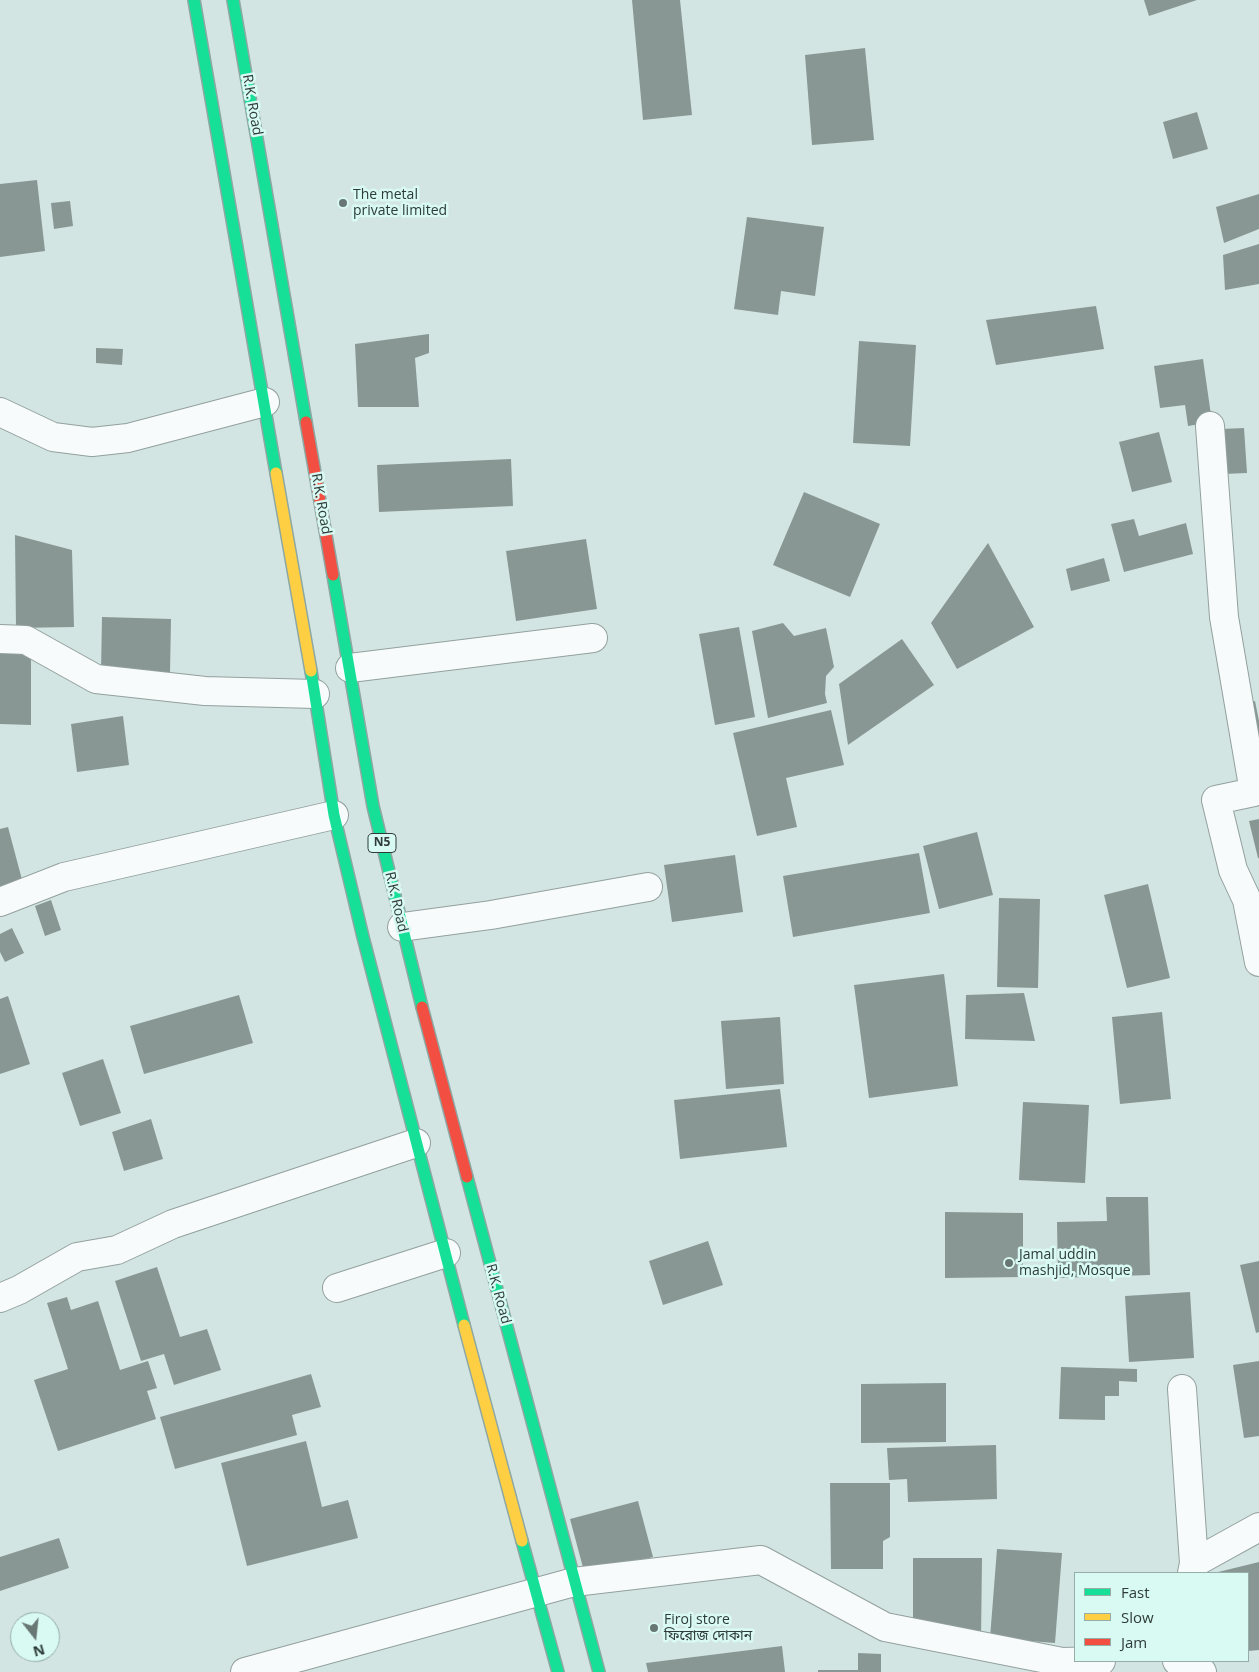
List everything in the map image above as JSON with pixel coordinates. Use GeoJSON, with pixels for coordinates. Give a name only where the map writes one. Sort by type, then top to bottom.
{"type":"FeatureCollection","features":[{"type":"Feature","properties":{"kind":"highway"},"geometry":{"type":"LineString","coordinates":[[194,0],[316,694],[334,816],[416,1143],[558,1672]]}},
{"type":"Feature","properties":{"kind":"highway","name":"R.K. Road"},"geometry":{"type":"LineString","coordinates":[[233,0],[373,806],[454,1131],[599,1672]]}},
{"type":"Feature","properties":{"kind":"street"},"geometry":{"type":"LineString","coordinates":[[0,412],[53,438],[92,442],[128,438],[265,402]]}},
{"type":"Feature","properties":{"kind":"street"},"geometry":{"type":"LineString","coordinates":[[1210,426],[1224,617],[1254,792],[1216,800],[1233,870],[1247,900],[1259,962]]}},
{"type":"Feature","properties":{"kind":"street"},"geometry":{"type":"LineString","coordinates":[[350,668],[594,638]]}},
{"type":"Feature","properties":{"kind":"street"},"geometry":{"type":"LineString","coordinates":[[0,639],[26,640],[96,679],[205,690],[316,694]]}},
{"type":"Feature","properties":{"kind":"street"},"geometry":{"type":"LineString","coordinates":[[0,902],[64,878],[334,816]]}},
{"type":"Feature","properties":{"kind":"street"},"geometry":{"type":"LineString","coordinates":[[402,927],[491,915],[648,887]]}},
{"type":"Feature","properties":{"kind":"street"},"geometry":{"type":"LineString","coordinates":[[0,1298],[19,1290],[76,1257],[117,1250],[173,1224],[416,1143]]}},
{"type":"Feature","properties":{"kind":"street"},"geometry":{"type":"LineString","coordinates":[[337,1288],[446,1253]]}},
{"type":"Feature","properties":{"kind":"street"},"geometry":{"type":"LineString","coordinates":[[1182,1389],[1193,1568],[1259,1527]]}},
{"type":"Feature","properties":{"kind":"street"},"geometry":{"type":"LineString","coordinates":[[245,1672],[574,1582],[761,1560],[885,1627],[1062,1662],[1074,1662]]}},
{"type":"Feature","properties":{"kind":"street"},"geometry":{"type":"LineString","coordinates":[[1179,1662],[1202,1672]]}},
{"type":"Feature","properties":{"kind":"building"},"geometry":{"type":"Polygon","coordinates":[[[632,0],[680,0],[692,115],[643,120],[632,0]]]}},
{"type":"Feature","properties":{"kind":"building"},"geometry":{"type":"Polygon","coordinates":[[[1144,0],[1197,0],[1149,16],[1144,0]]]}},
{"type":"Feature","properties":{"kind":"building"},"geometry":{"type":"Polygon","coordinates":[[[865,48],[874,140],[812,145],[805,55],[865,48]]]}},
{"type":"Feature","properties":{"kind":"building"},"geometry":{"type":"Polygon","coordinates":[[[1197,112],[1208,149],[1173,159],[1163,122],[1197,112]]]}},
{"type":"Feature","properties":{"kind":"building"},"geometry":{"type":"Polygon","coordinates":[[[37,180],[45,251],[0,257],[0,184],[37,180]]]}},
{"type":"Feature","properties":{"kind":"building"},"geometry":{"type":"Polygon","coordinates":[[[1259,194],[1259,229],[1224,243],[1216,207],[1259,194]]]}},
{"type":"Feature","properties":{"kind":"building"},"geometry":{"type":"Polygon","coordinates":[[[70,201],[73,226],[54,229],[51,203],[70,201]]]}},
{"type":"Feature","properties":{"kind":"building"},"geometry":{"type":"Polygon","coordinates":[[[747,217],[824,227],[815,296],[781,291],[778,315],[734,309],[747,217]]]}},
{"type":"Feature","properties":{"kind":"building"},"geometry":{"type":"Polygon","coordinates":[[[1259,244],[1259,284],[1225,290],[1223,255],[1259,244]]]}},
{"type":"Feature","properties":{"kind":"building"},"geometry":{"type":"Polygon","coordinates":[[[1096,306],[1104,349],[996,365],[986,320],[1096,306]]]}},
{"type":"Feature","properties":{"kind":"building"},"geometry":{"type":"Polygon","coordinates":[[[429,334],[429,353],[415,358],[419,407],[358,407],[355,344],[429,334]]]}},
{"type":"Feature","properties":{"kind":"building"},"geometry":{"type":"Polygon","coordinates":[[[859,341],[916,345],[910,446],[853,443],[859,341]]]}},
{"type":"Feature","properties":{"kind":"building"},"geometry":{"type":"Polygon","coordinates":[[[96,348],[123,349],[122,365],[96,363],[96,348]]]}},
{"type":"Feature","properties":{"kind":"building"},"geometry":{"type":"Polygon","coordinates":[[[1203,359],[1212,422],[1188,426],[1185,405],[1160,408],[1154,366],[1203,359]]]}},
{"type":"Feature","properties":{"kind":"building"},"geometry":{"type":"Polygon","coordinates":[[[1244,428],[1247,473],[1224,474],[1221,429],[1244,428]]]}},
{"type":"Feature","properties":{"kind":"building"},"geometry":{"type":"Polygon","coordinates":[[[1159,432],[1172,482],[1132,492],[1119,442],[1159,432]]]}},
{"type":"Feature","properties":{"kind":"building"},"geometry":{"type":"Polygon","coordinates":[[[511,459],[513,506],[379,512],[377,465],[511,459]]]}},
{"type":"Feature","properties":{"kind":"building"},"geometry":{"type":"Polygon","coordinates":[[[804,492],[880,524],[850,597],[773,565],[804,492]]]}},
{"type":"Feature","properties":{"kind":"building"},"geometry":{"type":"Polygon","coordinates":[[[1134,519],[1139,536],[1186,523],[1193,554],[1124,572],[1111,524],[1134,519]]]}},
{"type":"Feature","properties":{"kind":"building"},"geometry":{"type":"Polygon","coordinates":[[[15,535],[72,550],[74,627],[16,628],[15,535]]]}},
{"type":"Feature","properties":{"kind":"building"},"geometry":{"type":"Polygon","coordinates":[[[586,539],[597,609],[516,621],[506,551],[586,539]]]}},
{"type":"Feature","properties":{"kind":"building"},"geometry":{"type":"Polygon","coordinates":[[[988,543],[1034,627],[957,669],[931,623],[988,543]]]}},
{"type":"Feature","properties":{"kind":"building"},"geometry":{"type":"Polygon","coordinates":[[[1104,558],[1110,581],[1071,591],[1066,569],[1104,558]]]}},
{"type":"Feature","properties":{"kind":"building"},"geometry":{"type":"Polygon","coordinates":[[[102,617],[171,619],[170,673],[101,671],[102,617]]]}},
{"type":"Feature","properties":{"kind":"building"},"geometry":{"type":"Polygon","coordinates":[[[783,623],[794,636],[826,628],[834,667],[826,676],[825,694],[827,703],[768,718],[752,631],[783,623]]]}},
{"type":"Feature","properties":{"kind":"building"},"geometry":{"type":"Polygon","coordinates":[[[739,627],[755,717],[715,725],[699,634],[739,627]]]}},
{"type":"Feature","properties":{"kind":"building"},"geometry":{"type":"Polygon","coordinates":[[[902,639],[934,685],[848,745],[839,684],[902,639]]]}},
{"type":"Feature","properties":{"kind":"building"},"geometry":{"type":"Polygon","coordinates":[[[0,646],[31,646],[31,725],[0,724],[0,646]]]}},
{"type":"Feature","properties":{"kind":"building"},"geometry":{"type":"Polygon","coordinates":[[[1255,701],[1259,733],[1246,735],[1240,704],[1255,701]]]}},
{"type":"Feature","properties":{"kind":"building"},"geometry":{"type":"Polygon","coordinates":[[[831,710],[844,765],[786,778],[797,827],[757,836],[733,733],[831,710]]]}},
{"type":"Feature","properties":{"kind":"building"},"geometry":{"type":"Polygon","coordinates":[[[123,716],[129,765],[77,772],[71,724],[123,716]]]}},
{"type":"Feature","properties":{"kind":"building"},"geometry":{"type":"Polygon","coordinates":[[[1259,819],[1259,858],[1258,858],[1249,821],[1259,819]]]}},
{"type":"Feature","properties":{"kind":"building"},"geometry":{"type":"Polygon","coordinates":[[[8,827],[25,891],[0,897],[0,829],[8,827]]]}},
{"type":"Feature","properties":{"kind":"building"},"geometry":{"type":"Polygon","coordinates":[[[977,832],[993,895],[939,909],[923,846],[977,832]]]}},
{"type":"Feature","properties":{"kind":"building"},"geometry":{"type":"Polygon","coordinates":[[[919,853],[930,913],[793,937],[783,876],[919,853]]]}},
{"type":"Feature","properties":{"kind":"building"},"geometry":{"type":"Polygon","coordinates":[[[735,855],[743,912],[672,922],[664,865],[735,855]]]}},
{"type":"Feature","properties":{"kind":"building"},"geometry":{"type":"Polygon","coordinates":[[[1148,884],[1170,978],[1127,988],[1104,895],[1148,884]]]}},
{"type":"Feature","properties":{"kind":"building"},"geometry":{"type":"Polygon","coordinates":[[[999,898],[1040,899],[1038,988],[997,987],[999,898]]]}},
{"type":"Feature","properties":{"kind":"building"},"geometry":{"type":"Polygon","coordinates":[[[51,900],[61,930],[45,936],[35,906],[51,900]]]}},
{"type":"Feature","properties":{"kind":"building"},"geometry":{"type":"Polygon","coordinates":[[[12,928],[24,953],[5,962],[0,952],[0,934],[12,928]]]}},
{"type":"Feature","properties":{"kind":"building"},"geometry":{"type":"Polygon","coordinates":[[[944,974],[958,1086],[869,1098],[854,985],[944,974]]]}},
{"type":"Feature","properties":{"kind":"building"},"geometry":{"type":"Polygon","coordinates":[[[1024,993],[1035,1041],[965,1039],[966,995],[1024,993]]]}},
{"type":"Feature","properties":{"kind":"building"},"geometry":{"type":"Polygon","coordinates":[[[239,995],[253,1043],[144,1074],[130,1026],[239,995]]]}},
{"type":"Feature","properties":{"kind":"building"},"geometry":{"type":"Polygon","coordinates":[[[8,996],[30,1064],[0,1074],[0,999],[8,996]]]}},
{"type":"Feature","properties":{"kind":"building"},"geometry":{"type":"Polygon","coordinates":[[[1162,1012],[1171,1099],[1120,1104],[1112,1017],[1162,1012]]]}},
{"type":"Feature","properties":{"kind":"building"},"geometry":{"type":"Polygon","coordinates":[[[780,1017],[784,1084],[726,1089],[721,1021],[780,1017]]]}},
{"type":"Feature","properties":{"kind":"building"},"geometry":{"type":"Polygon","coordinates":[[[103,1059],[121,1113],[80,1126],[62,1073],[103,1059]]]}},
{"type":"Feature","properties":{"kind":"building"},"geometry":{"type":"Polygon","coordinates":[[[780,1089],[787,1147],[680,1159],[674,1100],[780,1089]]]}},
{"type":"Feature","properties":{"kind":"building"},"geometry":{"type":"Polygon","coordinates":[[[1023,1102],[1089,1105],[1085,1183],[1019,1180],[1023,1102]]]}},
{"type":"Feature","properties":{"kind":"building"},"geometry":{"type":"Polygon","coordinates":[[[151,1119],[163,1159],[124,1171],[112,1132],[151,1119]]]}},
{"type":"Feature","properties":{"kind":"building"},"geometry":{"type":"Polygon","coordinates":[[[1106,1197],[1148,1197],[1150,1275],[1058,1278],[1057,1222],[1107,1221],[1106,1197]]]}},
{"type":"Feature","properties":{"kind":"building"},"geometry":{"type":"Polygon","coordinates":[[[945,1212],[1023,1213],[1023,1277],[945,1278],[945,1212]]]}},
{"type":"Feature","properties":{"kind":"building"},"geometry":{"type":"Polygon","coordinates":[[[708,1241],[723,1285],[663,1305],[649,1261],[708,1241]]]}},
{"type":"Feature","properties":{"kind":"building"},"geometry":{"type":"Polygon","coordinates":[[[1259,1261],[1259,1332],[1256,1333],[1240,1265],[1259,1261]]]}},
{"type":"Feature","properties":{"kind":"building"},"geometry":{"type":"Polygon","coordinates":[[[157,1267],[180,1337],[207,1329],[221,1370],[174,1385],[164,1354],[141,1361],[115,1281],[157,1267]]]}},
{"type":"Feature","properties":{"kind":"building"},"geometry":{"type":"Polygon","coordinates":[[[1190,1292],[1194,1358],[1129,1362],[1125,1296],[1190,1292]]]}},
{"type":"Feature","properties":{"kind":"building"},"geometry":{"type":"Polygon","coordinates":[[[67,1297],[71,1310],[98,1301],[120,1370],[148,1361],[157,1388],[147,1391],[156,1419],[58,1451],[34,1380],[68,1369],[47,1303],[67,1297]]]}},
{"type":"Feature","properties":{"kind":"building"},"geometry":{"type":"Polygon","coordinates":[[[1259,1361],[1259,1436],[1244,1438],[1233,1365],[1259,1361]]]}},
{"type":"Feature","properties":{"kind":"building"},"geometry":{"type":"Polygon","coordinates":[[[1061,1367],[1137,1369],[1137,1382],[1119,1381],[1119,1396],[1105,1396],[1105,1420],[1059,1419],[1061,1367]]]}},
{"type":"Feature","properties":{"kind":"building"},"geometry":{"type":"Polygon","coordinates":[[[311,1374],[321,1407],[292,1415],[297,1435],[175,1469],[160,1417],[311,1374]]]}},
{"type":"Feature","properties":{"kind":"building"},"geometry":{"type":"Polygon","coordinates":[[[946,1383],[946,1442],[861,1443],[861,1384],[946,1383]]]}},
{"type":"Feature","properties":{"kind":"building"},"geometry":{"type":"Polygon","coordinates":[[[306,1441],[322,1507],[348,1500],[358,1538],[247,1566],[221,1463],[306,1441]]]}},
{"type":"Feature","properties":{"kind":"building"},"geometry":{"type":"Polygon","coordinates":[[[996,1445],[997,1499],[908,1502],[907,1479],[889,1480],[887,1448],[996,1445]]]}},
{"type":"Feature","properties":{"kind":"building"},"geometry":{"type":"Polygon","coordinates":[[[830,1483],[890,1483],[890,1537],[883,1541],[883,1569],[831,1569],[830,1483]]]}},
{"type":"Feature","properties":{"kind":"building"},"geometry":{"type":"Polygon","coordinates":[[[638,1501],[653,1557],[585,1575],[570,1519],[638,1501]]]}},
{"type":"Feature","properties":{"kind":"building"},"geometry":{"type":"Polygon","coordinates":[[[59,1538],[69,1568],[0,1591],[0,1557],[59,1538]]]}},
{"type":"Feature","properties":{"kind":"building"},"geometry":{"type":"Polygon","coordinates":[[[997,1549],[1062,1553],[1055,1643],[990,1638],[997,1549]]]}},
{"type":"Feature","properties":{"kind":"building"},"geometry":{"type":"Polygon","coordinates":[[[913,1558],[982,1558],[981,1639],[913,1618],[913,1558]]]}},
{"type":"Feature","properties":{"kind":"building"},"geometry":{"type":"Polygon","coordinates":[[[1259,1562],[1259,1650],[1249,1651],[1249,1572],[1218,1572],[1259,1562]]]}},
{"type":"Feature","properties":{"kind":"building"},"geometry":{"type":"Polygon","coordinates":[[[782,1646],[785,1672],[648,1672],[646,1663],[782,1646]]]}},
{"type":"Feature","properties":{"kind":"building"},"geometry":{"type":"Polygon","coordinates":[[[858,1653],[881,1654],[881,1672],[818,1672],[818,1670],[858,1670],[858,1653]]]}},
{"type":"Feature","properties":{"kind":"traffic: fast"},"geometry":{"type":"LineString","coordinates":[[194,0],[276,473]]}},
{"type":"Feature","properties":{"kind":"traffic: fast"},"geometry":{"type":"LineString","coordinates":[[233,0],[306,422]]}},
{"type":"Feature","properties":{"kind":"traffic: fast"},"geometry":{"type":"LineString","coordinates":[[333,575],[373,806],[422,1007]]}},
{"type":"Feature","properties":{"kind":"traffic: fast"},"geometry":{"type":"LineString","coordinates":[[311,671],[334,815],[363,937],[464,1325]]}},
{"type":"Feature","properties":{"kind":"traffic: fast"},"geometry":{"type":"LineString","coordinates":[[467,1177],[599,1672]]}},
{"type":"Feature","properties":{"kind":"traffic: fast"},"geometry":{"type":"LineString","coordinates":[[522,1541],[558,1672]]}},
{"type":"Feature","properties":{"kind":"traffic: slow"},"geometry":{"type":"LineString","coordinates":[[276,473],[311,671]]}},
{"type":"Feature","properties":{"kind":"traffic: slow"},"geometry":{"type":"LineString","coordinates":[[464,1325],[522,1541]]}},
{"type":"Feature","properties":{"kind":"traffic: jam"},"geometry":{"type":"LineString","coordinates":[[306,422],[333,575]]}},
{"type":"Feature","properties":{"kind":"traffic: jam"},"geometry":{"type":"LineString","coordinates":[[422,1007],[467,1177]]}},
{"type":"Feature","properties":{"kind":"place","name":"The metal private limited"},"geometry":{"type":"Point","coordinates":[343,203]}},
{"type":"Feature","properties":{"kind":"place","name":"Jamal uddin mashjid, Mosque"},"geometry":{"type":"Point","coordinates":[1009,1263]}},
{"type":"Feature","properties":{"kind":"place","name":"Firoj store ফিরোজ দোকান"},"geometry":{"type":"Point","coordinates":[654,1628]}}]}
